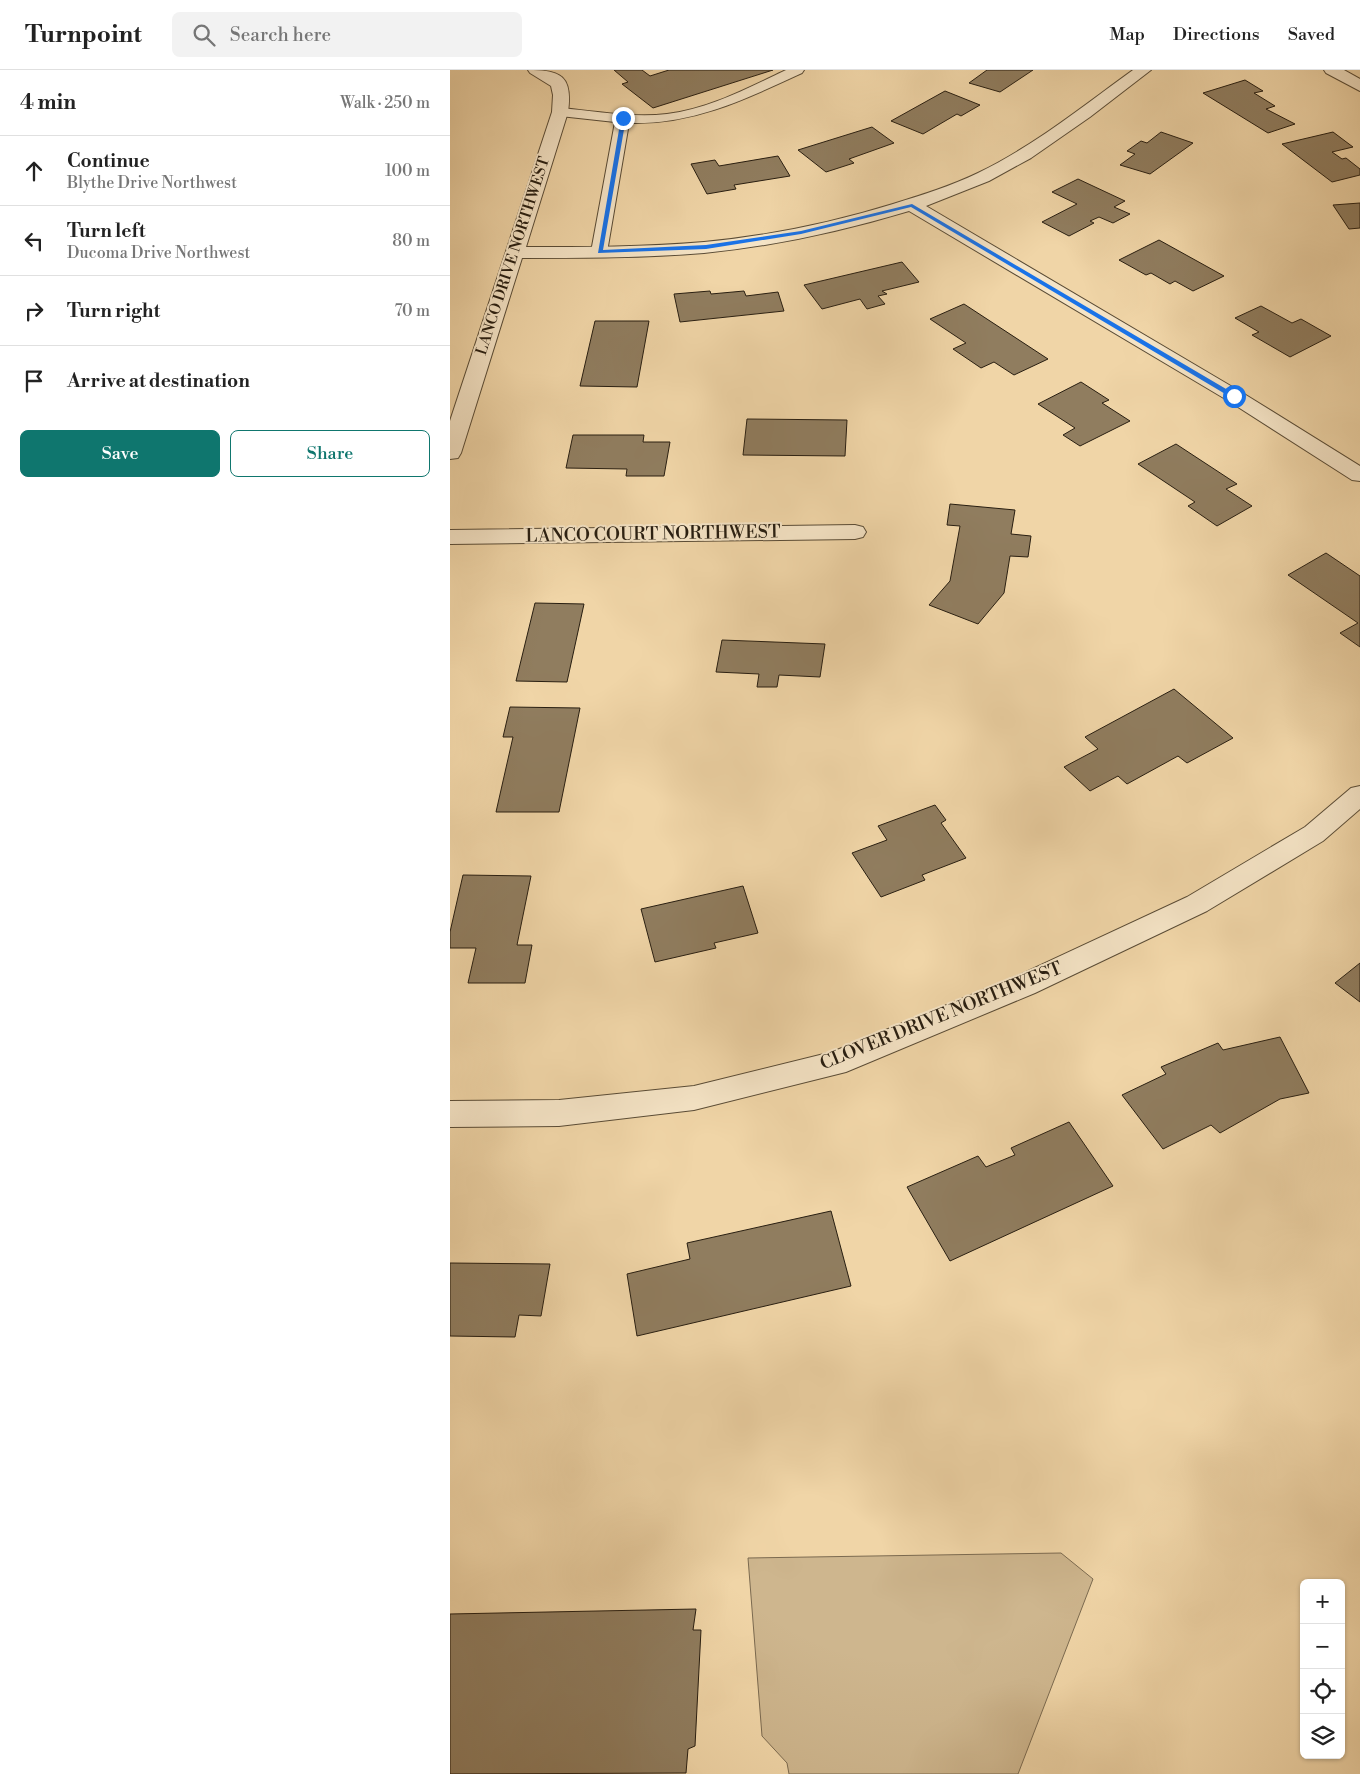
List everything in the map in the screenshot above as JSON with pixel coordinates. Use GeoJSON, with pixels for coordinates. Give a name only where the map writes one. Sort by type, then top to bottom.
{"type":"FeatureCollection","features":[{"type":"Feature","properties":{"kind":"street","name":"LANCO DRIVE NORTHWEST"},"geometry":{"type":"LineString","coordinates":[[450,453],[560,112],[563,91],[555,78],[536,70]]}},
{"type":"Feature","properties":{"kind":"street"},"geometry":{"type":"LineString","coordinates":[[513,254],[706,247],[801,232],[912,206],[983,176],[1042,143],[1143,70]]}},
{"type":"Feature","properties":{"kind":"street"},"geometry":{"type":"LineString","coordinates":[[1332,70],[1360,86]]}},
{"type":"Feature","properties":{"kind":"street"},"geometry":{"type":"LineString","coordinates":[[912,206],[1234,396],[1360,475]]}},
{"type":"Feature","properties":{"kind":"street","name":"LANCO COURT NORTHWEST"},"geometry":{"type":"LineString","coordinates":[[450,536],[856,532]]}},
{"type":"Feature","properties":{"kind":"street","name":"CLOVER DRIVE NORTHWEST"},"geometry":{"type":"LineString","coordinates":[[450,1114],[559,1113],[694,1098],[836,1063],[1025,985],[1197,904],[1314,834],[1360,795]]}},
{"type":"Feature","properties":{"kind":"lane"},"geometry":{"type":"LineString","coordinates":[[560,112],[623,118],[668,118],[703,110],[798,70]]}},
{"type":"Feature","properties":{"kind":"lane"},"geometry":{"type":"LineString","coordinates":[[600,252],[623,118]]}},
{"type":"Feature","properties":{"kind":"shaded area"},"geometry":{"type":"Polygon","coordinates":[[[1061,1553],[1093,1579],[1018,1774],[789,1774],[787,1763],[762,1736],[748,1558],[1061,1553]]]}},
{"type":"Feature","properties":{"kind":"building"},"geometry":{"type":"Polygon","coordinates":[[[614,70],[642,70],[650,76],[669,70],[773,70],[653,108],[622,84],[628,82],[614,70]]]}},
{"type":"Feature","properties":{"kind":"building"},"geometry":{"type":"Polygon","coordinates":[[[987,70],[1033,70],[1000,92],[969,83],[987,70]]]}},
{"type":"Feature","properties":{"kind":"building"},"geometry":{"type":"Polygon","coordinates":[[[1245,80],[1263,91],[1254,93],[1275,106],[1266,109],[1295,124],[1268,133],[1203,93],[1245,80]]]}},
{"type":"Feature","properties":{"kind":"building"},"geometry":{"type":"Polygon","coordinates":[[[945,91],[980,105],[961,116],[957,114],[923,134],[891,121],[945,91]]]}},
{"type":"Feature","properties":{"kind":"building"},"geometry":{"type":"Polygon","coordinates":[[[872,127],[894,143],[849,159],[854,163],[826,172],[798,150],[872,127]]]}},
{"type":"Feature","properties":{"kind":"building"},"geometry":{"type":"Polygon","coordinates":[[[1161,132],[1193,143],[1150,174],[1120,165],[1135,154],[1127,151],[1141,141],[1147,143],[1161,132]]]}},
{"type":"Feature","properties":{"kind":"building"},"geometry":{"type":"Polygon","coordinates":[[[1333,132],[1353,147],[1332,152],[1342,159],[1346,158],[1360,169],[1360,175],[1332,182],[1282,144],[1333,132]]]}},
{"type":"Feature","properties":{"kind":"building"},"geometry":{"type":"Polygon","coordinates":[[[778,156],[790,176],[734,185],[736,189],[707,194],[691,164],[715,160],[719,166],[778,156]]]}},
{"type":"Feature","properties":{"kind":"building"},"geometry":{"type":"Polygon","coordinates":[[[1078,179],[1125,201],[1114,207],[1130,214],[1113,223],[1099,217],[1090,221],[1094,223],[1069,236],[1042,222],[1077,204],[1052,192],[1078,179]]]}},
{"type":"Feature","properties":{"kind":"building"},"geometry":{"type":"Polygon","coordinates":[[[1360,203],[1360,228],[1349,229],[1333,205],[1360,203]]]}},
{"type":"Feature","properties":{"kind":"building"},"geometry":{"type":"Polygon","coordinates":[[[1159,240],[1224,276],[1193,291],[1175,281],[1170,284],[1151,273],[1146,275],[1119,260],[1159,240]]]}},
{"type":"Feature","properties":{"kind":"building"},"geometry":{"type":"Polygon","coordinates":[[[902,262],[919,282],[882,291],[887,294],[878,296],[885,304],[867,309],[860,299],[822,309],[804,285],[902,262]]]}},
{"type":"Feature","properties":{"kind":"building"},"geometry":{"type":"Polygon","coordinates":[[[710,291],[711,294],[744,291],[746,296],[778,292],[784,311],[680,322],[674,294],[710,291]]]}},
{"type":"Feature","properties":{"kind":"building"},"geometry":{"type":"Polygon","coordinates":[[[964,304],[1048,359],[1014,375],[994,362],[981,368],[953,349],[966,343],[930,319],[964,304]]]}},
{"type":"Feature","properties":{"kind":"building"},"geometry":{"type":"Polygon","coordinates":[[[1261,306],[1292,323],[1301,319],[1331,336],[1290,357],[1252,335],[1259,332],[1235,318],[1261,306]]]}},
{"type":"Feature","properties":{"kind":"building"},"geometry":{"type":"Polygon","coordinates":[[[595,321],[649,321],[637,387],[580,386],[595,321]]]}},
{"type":"Feature","properties":{"kind":"building"},"geometry":{"type":"Polygon","coordinates":[[[1081,382],[1109,400],[1102,403],[1130,421],[1080,446],[1063,435],[1075,428],[1038,404],[1081,382]]]}},
{"type":"Feature","properties":{"kind":"building"},"geometry":{"type":"Polygon","coordinates":[[[747,419],[847,420],[845,456],[743,455],[747,419]]]}},
{"type":"Feature","properties":{"kind":"building"},"geometry":{"type":"Polygon","coordinates":[[[573,435],[644,435],[643,442],[670,442],[664,476],[626,476],[627,469],[566,468],[573,435]]]}},
{"type":"Feature","properties":{"kind":"building"},"geometry":{"type":"Polygon","coordinates":[[[1176,444],[1237,484],[1226,489],[1252,506],[1217,526],[1188,506],[1195,502],[1138,464],[1176,444]]]}},
{"type":"Feature","properties":{"kind":"building"},"geometry":{"type":"Polygon","coordinates":[[[950,504],[1015,510],[1011,534],[1031,536],[1028,557],[1010,556],[1004,593],[978,624],[929,605],[950,581],[960,526],[947,525],[950,504]]]}},
{"type":"Feature","properties":{"kind":"building"},"geometry":{"type":"Polygon","coordinates":[[[1326,553],[1360,576],[1360,647],[1340,633],[1358,623],[1288,575],[1326,553]]]}},
{"type":"Feature","properties":{"kind":"building"},"geometry":{"type":"Polygon","coordinates":[[[535,603],[584,604],[567,682],[516,681],[535,603]]]}},
{"type":"Feature","properties":{"kind":"building"},"geometry":{"type":"Polygon","coordinates":[[[722,640],[825,644],[820,677],[779,675],[777,687],[757,687],[759,674],[716,672],[722,640]]]}},
{"type":"Feature","properties":{"kind":"building"},"geometry":{"type":"Polygon","coordinates":[[[1174,689],[1233,738],[1187,763],[1178,756],[1127,784],[1118,776],[1090,791],[1064,767],[1098,749],[1085,737],[1174,689]]]}},
{"type":"Feature","properties":{"kind":"building"},"geometry":{"type":"Polygon","coordinates":[[[510,707],[580,708],[559,812],[496,812],[513,737],[503,737],[510,707]]]}},
{"type":"Feature","properties":{"kind":"building"},"geometry":{"type":"Polygon","coordinates":[[[935,805],[946,820],[941,823],[966,858],[922,875],[925,880],[881,897],[852,853],[887,840],[878,826],[935,805]]]}},
{"type":"Feature","properties":{"kind":"building"},"geometry":{"type":"Polygon","coordinates":[[[463,875],[531,876],[517,945],[532,945],[525,983],[468,983],[476,948],[450,948],[450,932],[463,875]]]}},
{"type":"Feature","properties":{"kind":"building"},"geometry":{"type":"Polygon","coordinates":[[[743,886],[758,933],[714,943],[716,948],[655,962],[641,909],[743,886]]]}},
{"type":"Feature","properties":{"kind":"building"},"geometry":{"type":"Polygon","coordinates":[[[1360,963],[1360,1002],[1335,983],[1360,963]]]}},
{"type":"Feature","properties":{"kind":"building"},"geometry":{"type":"Polygon","coordinates":[[[1280,1037],[1309,1093],[1280,1099],[1220,1133],[1211,1125],[1163,1149],[1122,1095],[1166,1074],[1161,1067],[1218,1043],[1223,1050],[1280,1037]]]}},
{"type":"Feature","properties":{"kind":"building"},"geometry":{"type":"Polygon","coordinates":[[[1069,1122],[1113,1186],[950,1261],[907,1187],[978,1156],[986,1167],[1015,1155],[1011,1148],[1069,1122]]]}},
{"type":"Feature","properties":{"kind":"building"},"geometry":{"type":"Polygon","coordinates":[[[831,1211],[851,1286],[637,1336],[627,1274],[690,1259],[687,1243],[831,1211]]]}},
{"type":"Feature","properties":{"kind":"building"},"geometry":{"type":"Polygon","coordinates":[[[450,1263],[550,1264],[541,1316],[519,1315],[515,1337],[450,1336],[450,1263]]]}},
{"type":"Feature","properties":{"kind":"building"},"geometry":{"type":"Polygon","coordinates":[[[696,1609],[693,1630],[701,1630],[695,1746],[688,1749],[686,1773],[450,1774],[450,1614],[696,1609]]]}},
{"type":"Feature","properties":{"kind":"route"},"geometry":{"type":"LineString","coordinates":[[623,118],[600,252],[706,247],[801,232],[912,206],[1234,396]]}}]}
